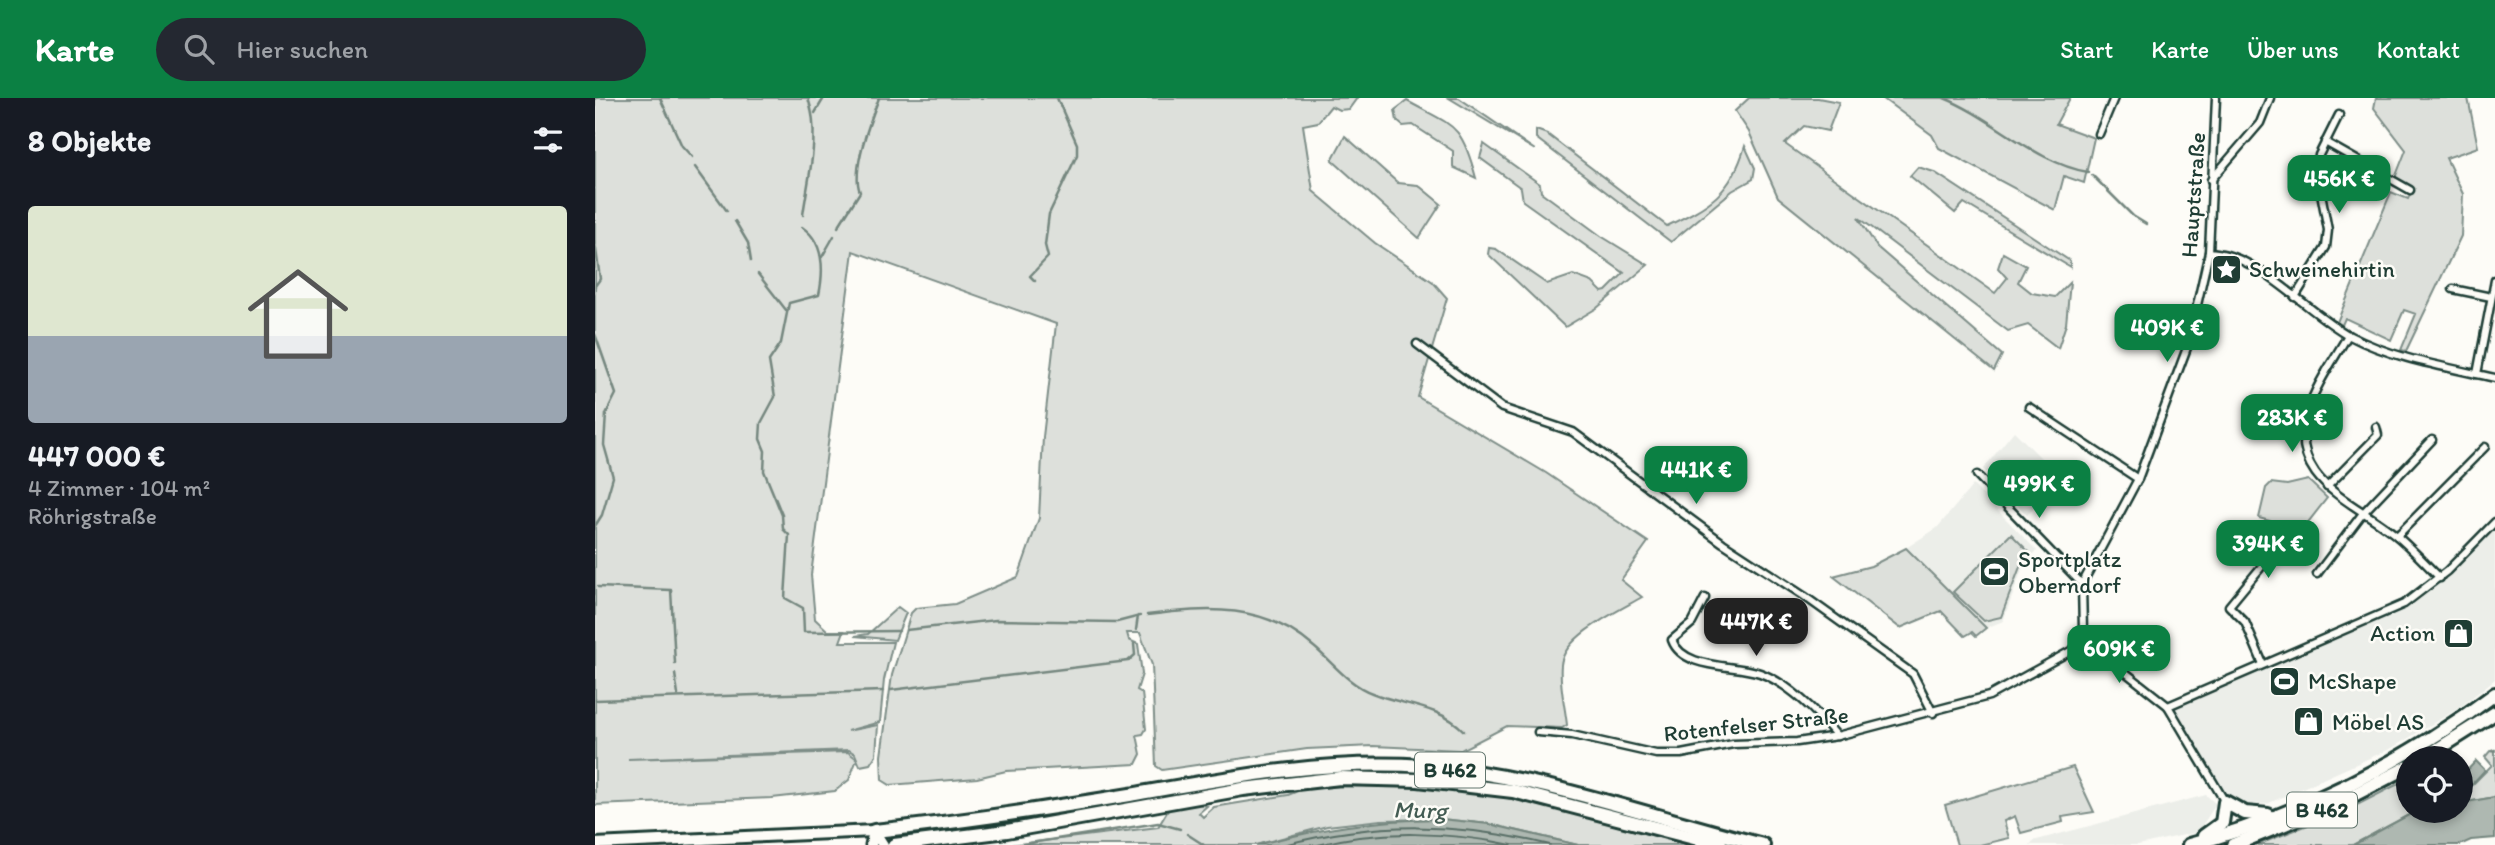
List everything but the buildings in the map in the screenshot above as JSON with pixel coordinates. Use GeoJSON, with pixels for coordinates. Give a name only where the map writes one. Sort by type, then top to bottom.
{"type":"FeatureCollection","features":[{"type":"Feature","properties":{"kind":"highway","name":"B 462"},"geometry":{"type":"LineString","coordinates":[[2195,843],[2275,816],[2401,756],[2495,694]]}},
{"type":"Feature","properties":{"kind":"highway"},"geometry":{"type":"LineString","coordinates":[[2443,746],[2495,713]]}},
{"type":"Feature","properties":{"kind":"highway","name":"B 462"},"geometry":{"type":"LineString","coordinates":[[874,831],[1018,813],[1252,774],[1341,765],[1424,766],[1551,788],[1763,845]]}},
{"type":"Feature","properties":{"kind":"highway","name":"B 462"},"geometry":{"type":"LineString","coordinates":[[2233,845],[2344,800],[2396,773]]}},
{"type":"Feature","properties":{"kind":"highway","name":"B 462"},"geometry":{"type":"LineString","coordinates":[[894,845],[1007,831],[1243,789],[1340,778],[1418,780],[1513,791],[1721,845]]}},
{"type":"Feature","properties":{"kind":"highway"},"geometry":{"type":"LineString","coordinates":[[2195,843],[2222,823],[2225,802],[2245,813],[2275,816]]}},
{"type":"Feature","properties":{"kind":"main road","name":"B 462"},"geometry":{"type":"LineString","coordinates":[[595,844],[874,831]]}},
{"type":"Feature","properties":{"kind":"street"},"geometry":{"type":"LineString","coordinates":[[2099,134],[2115,98]]}},
{"type":"Feature","properties":{"kind":"street","name":"Hauptstraße"},"geometry":{"type":"LineString","coordinates":[[2087,642],[2083,631],[2082,584],[2138,479],[2188,345],[2209,252],[2216,98]]}},
{"type":"Feature","properties":{"kind":"street"},"geometry":{"type":"LineString","coordinates":[[2211,180],[2260,123],[2270,98]]}},
{"type":"Feature","properties":{"kind":"street"},"geometry":{"type":"LineString","coordinates":[[2295,297],[2326,247],[2327,230],[2317,172],[2319,155],[2339,116]]}},
{"type":"Feature","properties":{"kind":"street"},"geometry":{"type":"LineString","coordinates":[[2325,142],[2410,190]]}},
{"type":"Feature","properties":{"kind":"street"},"geometry":{"type":"LineString","coordinates":[[2209,252],[2239,258],[2349,335],[2393,353],[2495,378]]}},
{"type":"Feature","properties":{"kind":"street"},"geometry":{"type":"LineString","coordinates":[[2477,374],[2492,310],[2491,297],[2495,280]]}},
{"type":"Feature","properties":{"kind":"street"},"geometry":{"type":"LineString","coordinates":[[2453,289],[2491,297]]}},
{"type":"Feature","properties":{"kind":"street"},"geometry":{"type":"LineString","coordinates":[[2349,335],[2307,412],[2302,443],[2311,470],[2327,487],[2397,536],[2439,578]]}},
{"type":"Feature","properties":{"kind":"street"},"geometry":{"type":"LineString","coordinates":[[1417,344],[1502,408],[1573,432],[1723,543],[1804,596],[1913,674],[1933,713]]}},
{"type":"Feature","properties":{"kind":"street"},"geometry":{"type":"LineString","coordinates":[[2029,407],[2138,479]]}},
{"type":"Feature","properties":{"kind":"street"},"geometry":{"type":"LineString","coordinates":[[2327,487],[2378,435],[2376,426]]}},
{"type":"Feature","properties":{"kind":"street"},"geometry":{"type":"LineString","coordinates":[[2317,574],[2363,513],[2432,440]]}},
{"type":"Feature","properties":{"kind":"street"},"geometry":{"type":"LineString","coordinates":[[2397,536],[2485,447]]}},
{"type":"Feature","properties":{"kind":"street"},"geometry":{"type":"LineString","coordinates":[[1977,475],[2082,584]]}},
{"type":"Feature","properties":{"kind":"street"},"geometry":{"type":"LineString","coordinates":[[2168,706],[2405,604],[2439,578],[2495,522]]}},
{"type":"Feature","properties":{"kind":"street"},"geometry":{"type":"LineString","coordinates":[[2263,664],[2245,622],[2229,606],[2286,537]]}},
{"type":"Feature","properties":{"kind":"street"},"geometry":{"type":"LineString","coordinates":[[1705,598],[1692,623],[1672,640],[1680,652],[1696,661],[1732,665],[1763,674],[1818,713],[1836,736]]}},
{"type":"Feature","properties":{"kind":"street"},"geometry":{"type":"LineString","coordinates":[[2087,642],[2168,706],[2225,802]]}},
{"type":"Feature","properties":{"kind":"street","name":"Rotenfelser Straße"},"geometry":{"type":"LineString","coordinates":[[1538,733],[1571,735],[1656,754],[1681,754],[1733,744],[1797,742],[1836,736],[1933,713],[1989,696],[2087,642]]}},
{"type":"Feature","properties":{"kind":"street"},"geometry":{"type":"LineString","coordinates":[[871,845],[874,831]]}},
{"type":"Feature","properties":{"kind":"street"},"geometry":{"type":"LineString","coordinates":[[874,831],[883,845]]}},
{"type":"Feature","properties":{"kind":"shaded area"},"geometry":{"type":"Polygon","coordinates":[[[595,98],[1357,98],[1349,109],[1339,110],[1331,106],[1318,122],[1303,125],[1313,191],[1375,243],[1433,282],[1447,298],[1418,397],[1546,473],[1648,542],[1621,580],[1642,597],[1594,625],[1571,644],[1564,654],[1561,680],[1567,725],[1562,728],[1507,726],[1461,750],[1373,746],[1307,749],[1162,770],[1156,766],[1152,665],[1140,633],[1127,633],[1129,640],[1138,644],[1142,674],[1137,690],[1142,693],[1146,729],[1143,734],[1137,735],[1141,754],[1136,764],[1006,771],[977,778],[890,785],[882,780],[881,756],[892,675],[911,613],[916,608],[955,604],[1018,577],[1039,518],[1043,437],[1056,324],[853,251],[811,575],[815,619],[828,631],[844,631],[840,642],[893,642],[884,680],[880,722],[847,731],[878,725],[876,755],[870,764],[860,766],[855,754],[849,750],[628,759],[848,752],[857,759],[849,780],[835,791],[772,798],[595,805],[595,98]]]}},
{"type":"Feature","properties":{"kind":"shaded area"},"geometry":{"type":"Polygon","coordinates":[[[1449,98],[1459,98],[1535,150],[1449,98]]]}},
{"type":"Feature","properties":{"kind":"shaded area"},"geometry":{"type":"Polygon","coordinates":[[[1749,98],[1818,98],[1839,102],[1828,131],[1804,126],[1785,144],[1995,293],[2007,278],[1998,268],[2003,253],[2026,266],[2018,282],[2032,293],[2055,297],[2070,282],[2066,324],[2058,348],[2028,325],[2008,331],[1858,217],[1877,247],[2002,355],[1994,371],[1778,197],[1749,132],[1735,111],[1749,98]]]}},
{"type":"Feature","properties":{"kind":"shaded area"},"geometry":{"type":"Polygon","coordinates":[[[1882,98],[2070,98],[2056,124],[2094,138],[2084,183],[2064,176],[2055,210],[1939,148],[1932,135],[1882,98]]]}},
{"type":"Feature","properties":{"kind":"shaded area"},"geometry":{"type":"Polygon","coordinates":[[[2376,98],[2468,98],[2478,147],[2446,158],[2463,194],[2461,236],[2406,351],[2401,350],[2416,314],[2404,310],[2391,340],[2345,318],[2342,325],[2337,322],[2391,192],[2408,199],[2413,188],[2395,178],[2406,150],[2374,108],[2376,98]]]}},
{"type":"Feature","properties":{"kind":"shaded area"},"geometry":{"type":"Polygon","coordinates":[[[1407,101],[1453,128],[1465,146],[1476,178],[1453,167],[1453,151],[1413,125],[1403,126],[1397,121],[1395,110],[1407,101]]]}},
{"type":"Feature","properties":{"kind":"shaded area"},"geometry":{"type":"Polygon","coordinates":[[[1536,130],[1547,134],[1667,226],[1707,204],[1726,187],[1745,146],[1755,168],[1753,179],[1732,191],[1671,242],[1536,138],[1536,130]]]}},
{"type":"Feature","properties":{"kind":"shaded area"},"geometry":{"type":"Polygon","coordinates":[[[1345,136],[1398,183],[1418,185],[1441,204],[1419,238],[1332,160],[1345,136]]]}},
{"type":"Feature","properties":{"kind":"shaded area"},"geometry":{"type":"Polygon","coordinates":[[[1484,144],[1540,184],[1541,192],[1601,236],[1648,265],[1597,308],[1565,327],[1488,254],[1489,248],[1496,249],[1547,284],[1573,275],[1592,282],[1602,292],[1624,273],[1523,201],[1521,188],[1480,158],[1484,144]]]}},
{"type":"Feature","properties":{"kind":"shaded area"},"geometry":{"type":"Polygon","coordinates":[[[1918,167],[1934,172],[2070,261],[2070,267],[1964,203],[1955,213],[1910,176],[1918,167]]]}},
{"type":"Feature","properties":{"kind":"shaded area"},"geometry":{"type":"Polygon","coordinates":[[[2014,431],[2063,480],[2027,515],[1983,469],[2014,431]]]}},
{"type":"Feature","properties":{"kind":"shaded area"},"geometry":{"type":"Polygon","coordinates":[[[2308,480],[2327,498],[2302,530],[2259,518],[2266,488],[2271,483],[2287,485],[2308,480]]]}},
{"type":"Feature","properties":{"kind":"shaded area"},"geometry":{"type":"Polygon","coordinates":[[[1973,485],[2037,551],[2025,562],[2003,621],[1986,628],[1906,548],[1937,528],[1973,485]]]}},
{"type":"Feature","properties":{"kind":"shaded area"},"geometry":{"type":"Polygon","coordinates":[[[2495,515],[2495,679],[2459,708],[2392,748],[2267,804],[2239,805],[2212,780],[2169,702],[2404,598],[2428,582],[2495,515]]]}},
{"type":"Feature","properties":{"kind":"shaded area","name":"Sportplatz Oberndorf"},"geometry":{"type":"Polygon","coordinates":[[[2011,534],[2029,552],[2023,559],[2001,617],[1984,621],[1953,592],[2011,534]]]}},
{"type":"Feature","properties":{"kind":"shaded area"},"geometry":{"type":"Polygon","coordinates":[[[1906,548],[1986,628],[1976,636],[1972,632],[1965,636],[1941,611],[1900,628],[1833,576],[1871,566],[1906,548]]]}},
{"type":"Feature","properties":{"kind":"shaded area"},"geometry":{"type":"Polygon","coordinates":[[[898,607],[906,613],[895,640],[855,636],[868,634],[898,607]]]}},
{"type":"Feature","properties":{"kind":"shaded area"},"geometry":{"type":"Polygon","coordinates":[[[2490,751],[2495,752],[2495,797],[2473,801],[2473,784],[2492,765],[2485,757],[2490,751]]]}},
{"type":"Feature","properties":{"kind":"shaded area"},"geometry":{"type":"Polygon","coordinates":[[[2073,767],[2094,812],[2062,817],[2063,822],[2021,833],[2015,816],[2004,821],[2009,838],[1980,845],[1957,845],[1945,805],[2073,767]]]}},
{"type":"Feature","properties":{"kind":"shaded area"},"geometry":{"type":"Polygon","coordinates":[[[2396,785],[2396,822],[2353,845],[2257,845],[2349,809],[2396,785]]]}},
{"type":"Feature","properties":{"kind":"shaded area"},"geometry":{"type":"Polygon","coordinates":[[[1427,787],[1475,792],[1555,809],[1687,845],[1578,845],[1489,824],[1441,819],[1381,820],[1327,826],[1256,845],[1010,845],[1158,827],[1170,807],[1197,803],[1207,806],[1199,813],[1203,817],[1214,807],[1288,795],[1305,788],[1427,787]]]}},
{"type":"Feature","properties":{"kind":"shaded area"},"geometry":{"type":"Polygon","coordinates":[[[2206,795],[2216,804],[2198,832],[2138,845],[2030,845],[2033,841],[2206,795]]]}},
{"type":"Feature","properties":{"kind":"water"},"geometry":{"type":"Polygon","coordinates":[[[2476,761],[2485,770],[2473,783],[2473,764],[2476,761]]]}},
{"type":"Feature","properties":{"kind":"water"},"geometry":{"type":"Polygon","coordinates":[[[2495,797],[2495,838],[2471,840],[2460,845],[2353,845],[2396,822],[2473,823],[2473,801],[2495,797]]]}},
{"type":"Feature","properties":{"kind":"water","name":"Murg"},"geometry":{"type":"Polygon","coordinates":[[[1441,819],[1489,824],[1578,845],[1256,845],[1347,826],[1441,819]]]}},
{"type":"Feature","properties":{"kind":"waterway"},"geometry":{"type":"LineString","coordinates":[[660,98],[682,146],[692,157]]}},
{"type":"Feature","properties":{"kind":"waterway"},"geometry":{"type":"LineString","coordinates":[[803,215],[813,141],[812,112],[808,98]]}},
{"type":"Feature","properties":{"kind":"waterway"},"geometry":{"type":"LineString","coordinates":[[815,113],[824,98]]}},
{"type":"Feature","properties":{"kind":"waterway"},"geometry":{"type":"LineString","coordinates":[[838,227],[860,192],[860,159],[879,98]]}},
{"type":"Feature","properties":{"kind":"waterway"},"geometry":{"type":"LineString","coordinates":[[1035,281],[1030,276],[1048,257],[1045,245],[1049,214],[1077,155],[1077,144],[1057,98]]}},
{"type":"Feature","properties":{"kind":"waterway"},"geometry":{"type":"LineString","coordinates":[[1944,98],[1980,116],[2051,160],[2088,172]]}},
{"type":"Feature","properties":{"kind":"waterway"},"geometry":{"type":"LineString","coordinates":[[695,167],[727,211]]}},
{"type":"Feature","properties":{"kind":"waterway"},"geometry":{"type":"LineString","coordinates":[[2092,175],[2133,216],[2146,224]]}},
{"type":"Feature","properties":{"kind":"waterway"},"geometry":{"type":"LineString","coordinates":[[735,221],[748,243],[751,261]]}},
{"type":"Feature","properties":{"kind":"waterway"},"geometry":{"type":"LineString","coordinates":[[802,227],[815,241],[821,258],[819,295],[789,303],[781,343],[769,361],[775,397],[761,423],[760,439],[765,451],[764,471],[782,515],[783,529],[789,535],[785,598],[803,608],[804,632],[899,631]]}},
{"type":"Feature","properties":{"kind":"waterway"},"geometry":{"type":"LineString","coordinates":[[822,257],[834,236]]}},
{"type":"Feature","properties":{"kind":"waterway"},"geometry":{"type":"LineString","coordinates":[[595,242],[600,279],[595,286]]}},
{"type":"Feature","properties":{"kind":"waterway"},"geometry":{"type":"LineString","coordinates":[[758,274],[786,310]]}},
{"type":"Feature","properties":{"kind":"waterway"},"geometry":{"type":"LineString","coordinates":[[595,334],[616,394],[606,414],[604,445],[613,477],[602,515],[595,526]]}},
{"type":"Feature","properties":{"kind":"waterway"},"geometry":{"type":"LineString","coordinates":[[598,587],[671,590],[675,663]]}},
{"type":"Feature","properties":{"kind":"waterway"},"geometry":{"type":"LineString","coordinates":[[1147,615],[1214,610],[1256,615],[1276,622],[1314,647],[1348,679],[1364,689],[1444,716],[1464,731]]}},
{"type":"Feature","properties":{"kind":"waterway"},"geometry":{"type":"LineString","coordinates":[[1136,630],[1138,616]]}},
{"type":"Feature","properties":{"kind":"waterway"},"geometry":{"type":"LineString","coordinates":[[906,630],[996,620],[1117,622],[1140,616]]}},
{"type":"Feature","properties":{"kind":"waterway"},"geometry":{"type":"LineString","coordinates":[[891,690],[1128,661],[1135,655],[1134,644]]}},
{"type":"Feature","properties":{"kind":"waterway"},"geometry":{"type":"LineString","coordinates":[[675,674],[678,695]]}},
{"type":"Feature","properties":{"kind":"waterway"},"geometry":{"type":"LineString","coordinates":[[595,700],[883,691]]}},
{"type":"Feature","properties":{"kind":"waterway"},"geometry":{"type":"LineString","coordinates":[[1018,845],[1158,823],[1180,829]]}},
{"type":"Feature","properties":{"kind":"waterway"},"geometry":{"type":"LineString","coordinates":[[1187,834],[1204,845]]}},
{"type":"Feature","properties":{"kind":"place","name":"Schweinehirtin"},"geometry":{"type":"Point","coordinates":[2226,269]}},
{"type":"Feature","properties":{"kind":"place","name":"Sportplatz Oberndorf"},"geometry":{"type":"Point","coordinates":[1995,572]}},
{"type":"Feature","properties":{"kind":"place","name":"Action"},"geometry":{"type":"Point","coordinates":[2458,633]}},
{"type":"Feature","properties":{"kind":"place","name":"McShape"},"geometry":{"type":"Point","coordinates":[2285,681]}},
{"type":"Feature","properties":{"kind":"place","name":"Möbel AS"},"geometry":{"type":"Point","coordinates":[2309,722]}}]}
